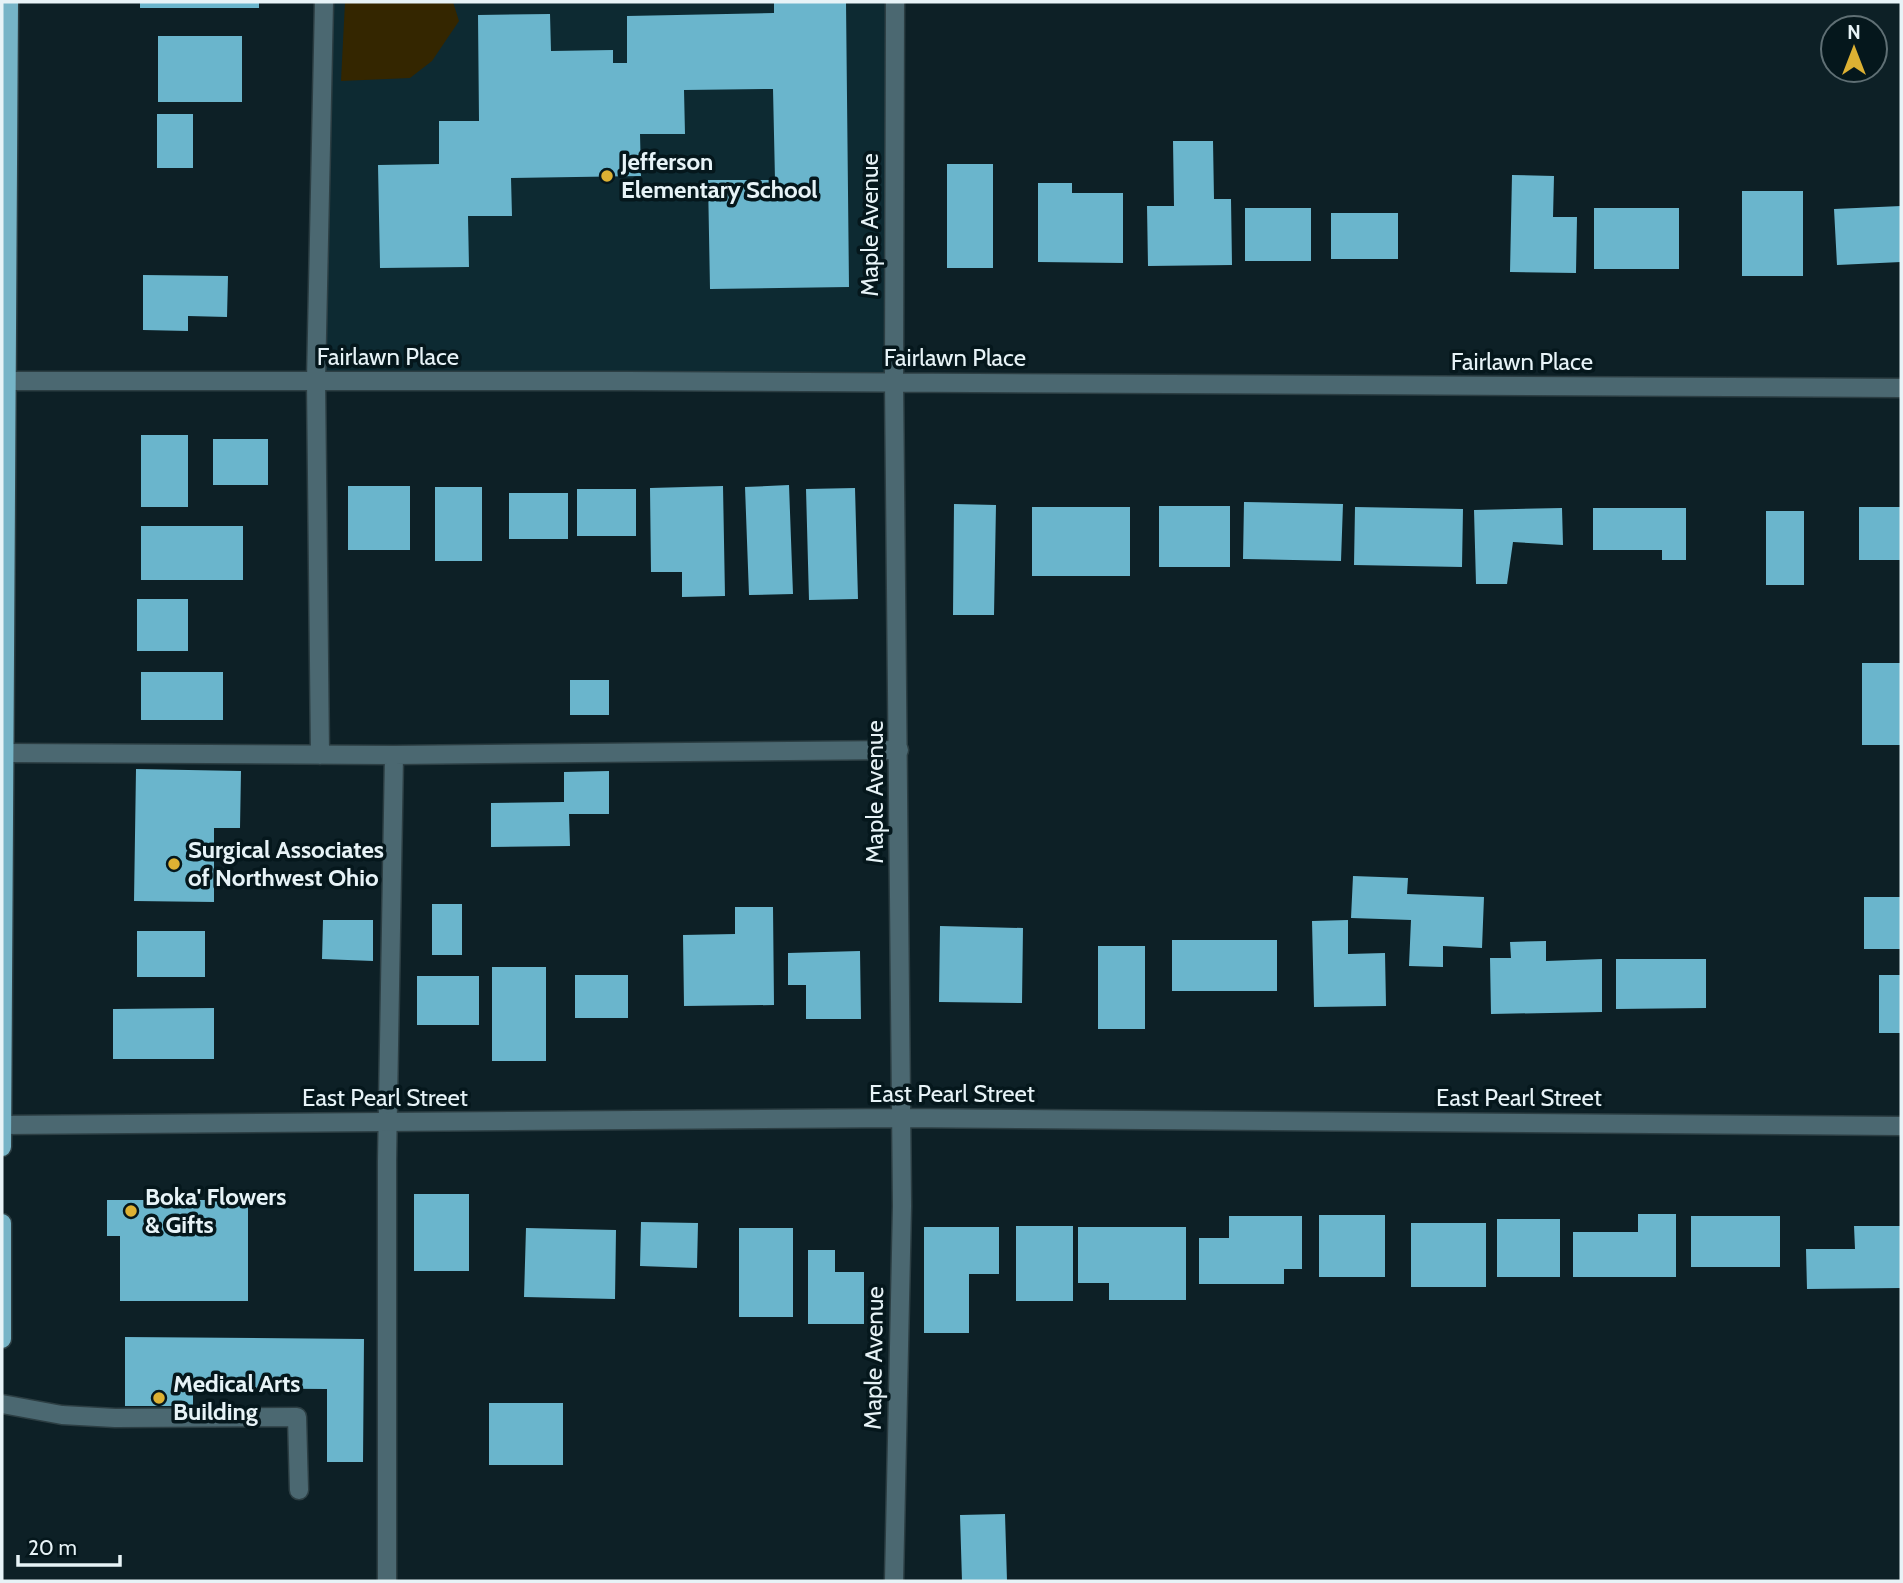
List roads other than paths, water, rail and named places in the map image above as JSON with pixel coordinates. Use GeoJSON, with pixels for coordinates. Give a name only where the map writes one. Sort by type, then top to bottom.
{"type":"FeatureCollection","features":[{"type":"Feature","properties":{"kind":"main road"},"geometry":{"type":"LineString","coordinates":[[2,1147],[9,2]]}},
{"type":"Feature","properties":{"kind":"main road"},"geometry":{"type":"LineString","coordinates":[[2,1223],[2,1339]]}},
{"type":"Feature","properties":{"kind":"street"},"geometry":{"type":"LineString","coordinates":[[320,755],[316,381],[324,2]]}},
{"type":"Feature","properties":{"kind":"street","name":"Maple Avenue"},"geometry":{"type":"LineString","coordinates":[[894,1581],[902,1220],[894,382],[895,2]]}},
{"type":"Feature","properties":{"kind":"street","name":"Fairlawn Place"},"geometry":{"type":"LineString","coordinates":[[5,381],[894,382],[1901,388]]}},
{"type":"Feature","properties":{"kind":"street"},"geometry":{"type":"LineString","coordinates":[[6,753],[394,755],[899,750]]}},
{"type":"Feature","properties":{"kind":"street"},"geometry":{"type":"LineString","coordinates":[[387,1581],[387,1123],[394,755]]}},
{"type":"Feature","properties":{"kind":"street","name":"East Pearl Street"},"geometry":{"type":"LineString","coordinates":[[2,1125],[901,1118],[1901,1126]]}},
{"type":"Feature","properties":{"kind":"street"},"geometry":{"type":"LineString","coordinates":[[2,1404],[62,1415],[115,1418],[297,1417],[299,1490]]}},
{"type":"Feature","properties":{"kind":"place","name":"Jefferson Elementary School"},"geometry":{"type":"Point","coordinates":[607,176]}},
{"type":"Feature","properties":{"kind":"place","name":"Surgical Associates of Northwest Ohio"},"geometry":{"type":"Point","coordinates":[174,864]}},
{"type":"Feature","properties":{"kind":"place","name":"Boka' Flowers & Gifts"},"geometry":{"type":"Point","coordinates":[131,1211]}},
{"type":"Feature","properties":{"kind":"place","name":"Medical Arts Building"},"geometry":{"type":"Point","coordinates":[159,1398]}}]}
